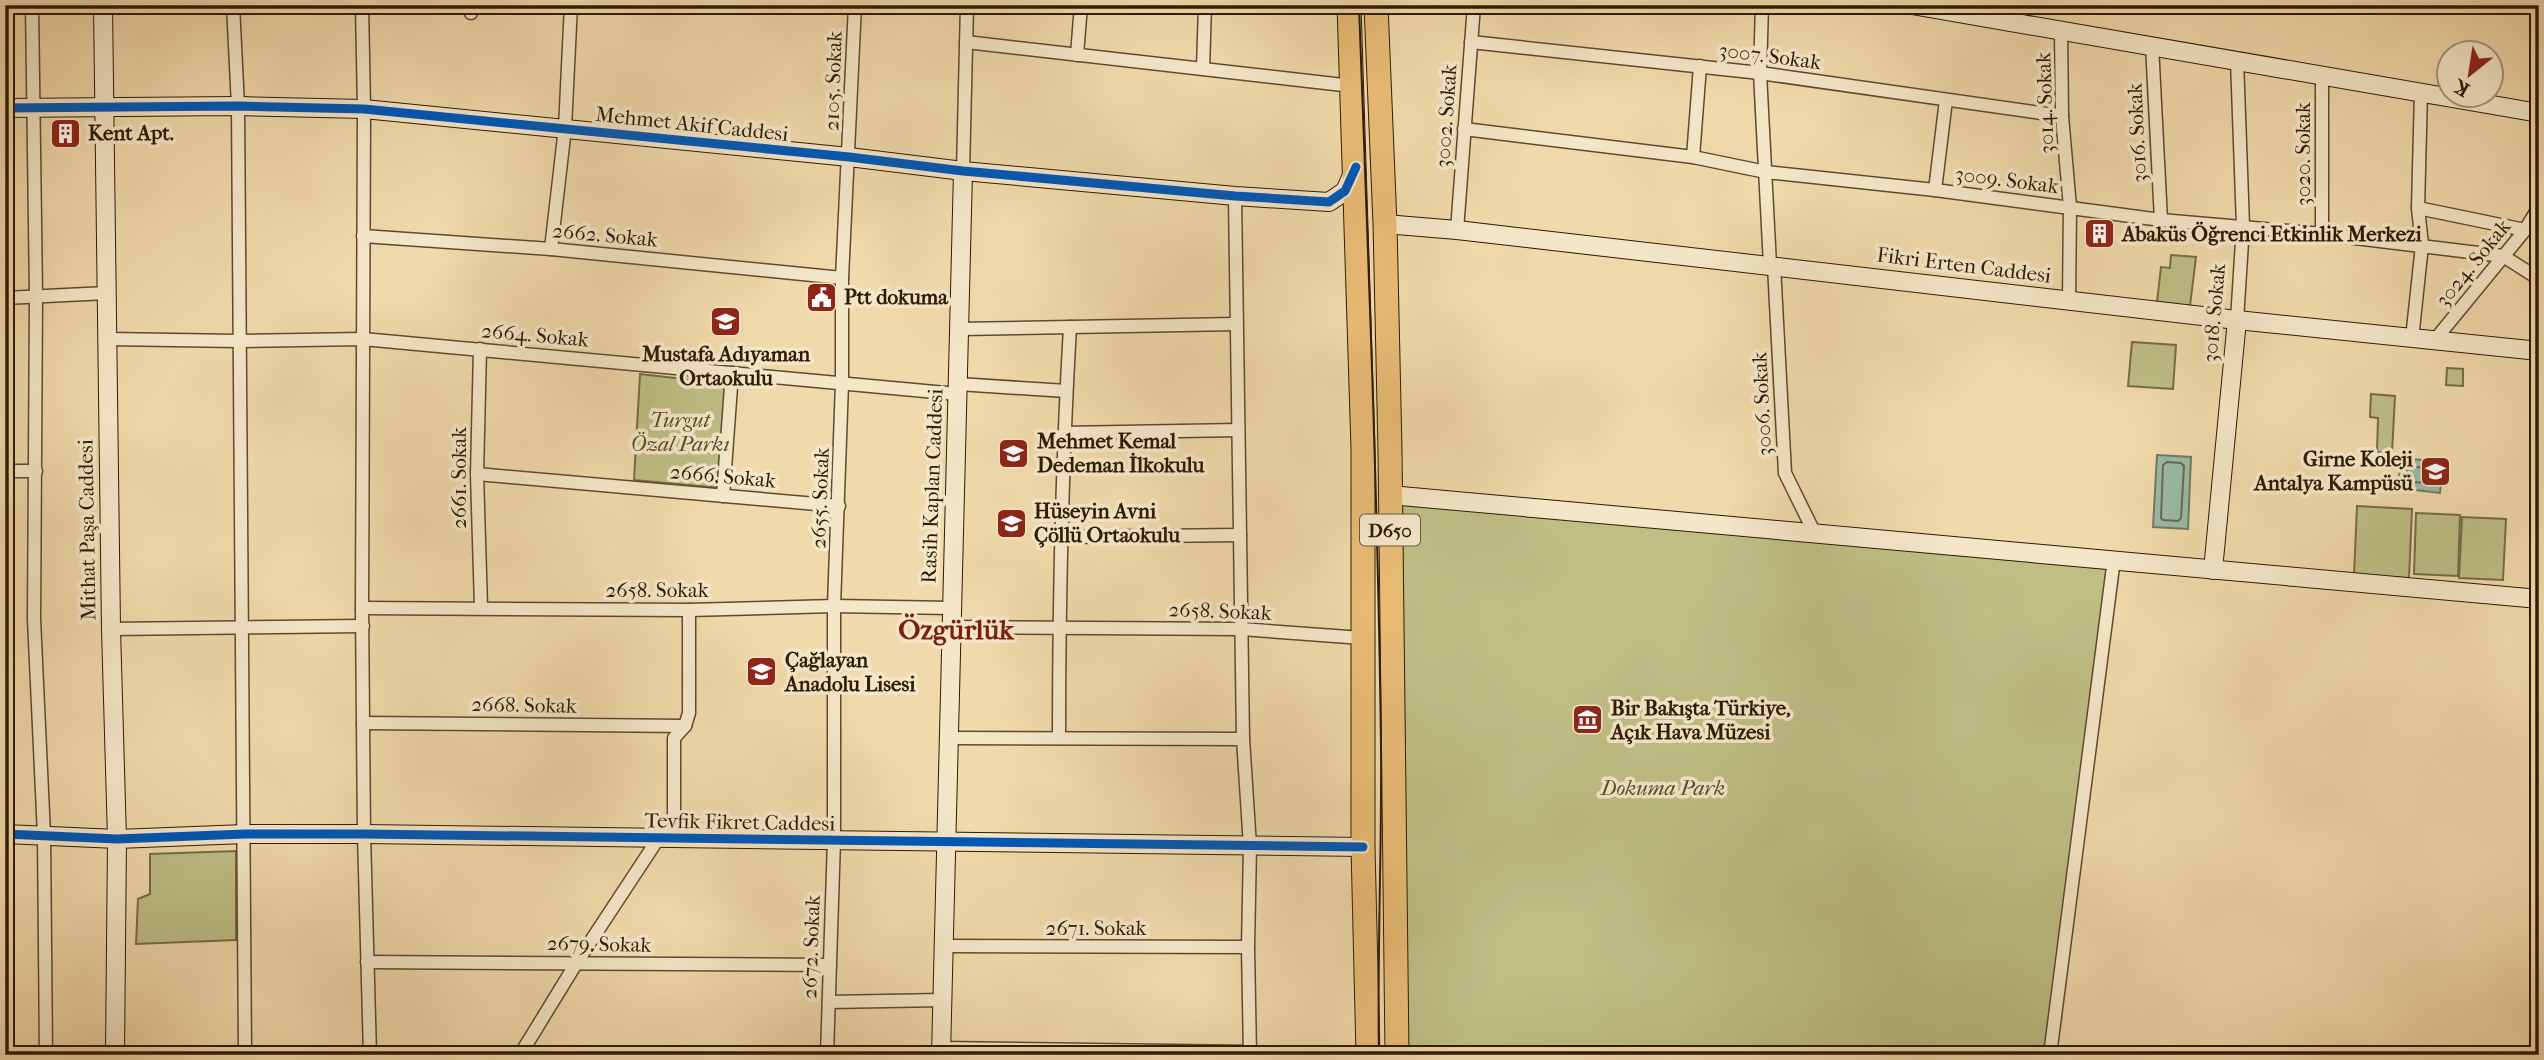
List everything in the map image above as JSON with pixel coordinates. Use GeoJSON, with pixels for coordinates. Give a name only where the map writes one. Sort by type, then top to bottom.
{"type":"FeatureCollection","features":[{"type":"Feature","properties":{"kind":"highway","name":"D650"},"geometry":{"type":"LineString","coordinates":[[1376,5],[1385,224],[1397,1055]]}},
{"type":"Feature","properties":{"kind":"highway"},"geometry":{"type":"LineString","coordinates":[[1379,39],[1382,5]]}},
{"type":"Feature","properties":{"kind":"highway","name":"D650"},"geometry":{"type":"LineString","coordinates":[[1348,10],[1356,167],[1363,449],[1363,847],[1368,1055]]}},
{"type":"Feature","properties":{"kind":"highway"},"geometry":{"type":"LineString","coordinates":[[1363,847],[1381,839],[1392,825]]}},
{"type":"Feature","properties":{"kind":"street"},"geometry":{"type":"LineString","coordinates":[[32,5],[36,296],[34,619],[44,835],[46,1055]]}},
{"type":"Feature","properties":{"kind":"street","name":"Mithat Paşa Caddesi"},"geometry":{"type":"LineString","coordinates":[[103,5],[111,629],[117,839],[115,1055]]}},
{"type":"Feature","properties":{"kind":"street"},"geometry":{"type":"LineString","coordinates":[[233,5],[238,106],[245,1055]]}},
{"type":"Feature","properties":{"kind":"street"},"geometry":{"type":"LineString","coordinates":[[362,5],[362,608],[370,1055]]}},
{"type":"Feature","properties":{"kind":"street"},"geometry":{"type":"LineString","coordinates":[[551,249],[565,128],[571,5]]}},
{"type":"Feature","properties":{"kind":"street","name":"2105. Sokak"},"geometry":{"type":"LineString","coordinates":[[849,157],[855,5]]}},
{"type":"Feature","properties":{"kind":"street"},"geometry":{"type":"LineString","coordinates":[[962,171],[967,5]]}},
{"type":"Feature","properties":{"kind":"street"},"geometry":{"type":"LineString","coordinates":[[1077,55],[1081,5]]}},
{"type":"Feature","properties":{"kind":"street"},"geometry":{"type":"LineString","coordinates":[[1203,69],[1205,5]]}},
{"type":"Feature","properties":{"kind":"street","name":"3002. Sokak"},"geometry":{"type":"LineString","coordinates":[[1457,230],[1474,5]]}},
{"type":"Feature","properties":{"kind":"street","name":"3006. Sokak"},"geometry":{"type":"LineString","coordinates":[[1762,5],[1760,73],[1785,473],[1815,534]]}},
{"type":"Feature","properties":{"kind":"street"},"geometry":{"type":"LineString","coordinates":[[1912,5],[2539,113]]}},
{"type":"Feature","properties":{"kind":"street","name":"3014. Sokak"},"geometry":{"type":"LineString","coordinates":[[2062,30],[2062,116],[2070,207],[2069,301]]}},
{"type":"Feature","properties":{"kind":"street"},"geometry":{"type":"LineString","coordinates":[[966,42],[1352,86]]}},
{"type":"Feature","properties":{"kind":"street","name":"3007. Sokak"},"geometry":{"type":"LineString","coordinates":[[1471,42],[1760,73],[2062,116]]}},
{"type":"Feature","properties":{"kind":"street","name":"3016. Sokak"},"geometry":{"type":"LineString","coordinates":[[2152,46],[2161,220]]}},
{"type":"Feature","properties":{"kind":"street","name":"3018. Sokak"},"geometry":{"type":"LineString","coordinates":[[2213,570],[2237,320],[2243,226],[2237,60]]}},
{"type":"Feature","properties":{"kind":"street"},"geometry":{"type":"LineString","coordinates":[[1693,157],[1700,66]]}},
{"type":"Feature","properties":{"kind":"street","name":"3020. Sokak"},"geometry":{"type":"LineString","coordinates":[[2322,75],[2322,234]]}},
{"type":"Feature","properties":{"kind":"street"},"geometry":{"type":"LineString","coordinates":[[2412,339],[2422,245],[2418,208],[2421,92]]}},
{"type":"Feature","properties":{"kind":"street"},"geometry":{"type":"LineString","coordinates":[[1935,190],[1945,100]]}},
{"type":"Feature","properties":{"kind":"street","name":"Mehmet Akif Caddesi"},"geometry":{"type":"LineString","coordinates":[[5,107],[238,106],[364,109],[849,157],[962,171],[1329,202],[1345,191],[1356,167]]}},
{"type":"Feature","properties":{"kind":"street","name":"3009. Sokak"},"geometry":{"type":"LineString","coordinates":[[1464,129],[1693,157],[1766,172],[1935,190],[2161,220],[2322,234],[2503,256],[2539,279]]}},
{"type":"Feature","properties":{"kind":"street","name":"2655. Sokak"},"geometry":{"type":"LineString","coordinates":[[834,840],[834,606],[842,383],[842,278],[849,157]]}},
{"type":"Feature","properties":{"kind":"street","name":"Rasih Kaplan Caddesi"},"geometry":{"type":"LineString","coordinates":[[941,1051],[962,171]]}},
{"type":"Feature","properties":{"kind":"street"},"geometry":{"type":"LineString","coordinates":[[941,1051],[1250,1054],[1250,846],[1243,739],[1235,196]]}},
{"type":"Feature","properties":{"kind":"street","name":"3024. Sokak"},"geometry":{"type":"LineString","coordinates":[[2434,341],[2525,230],[2539,207]]}},
{"type":"Feature","properties":{"kind":"street"},"geometry":{"type":"LineString","coordinates":[[2418,208],[2525,230]]}},
{"type":"Feature","properties":{"kind":"street","name":"Fikri Erten Caddesi"},"geometry":{"type":"LineString","coordinates":[[1385,224],[1772,265],[2237,320],[2539,351]]}},
{"type":"Feature","properties":{"kind":"street","name":"2662. Sokak"},"geometry":{"type":"LineString","coordinates":[[363,236],[551,249],[842,278]]}},
{"type":"Feature","properties":{"kind":"street"},"geometry":{"type":"LineString","coordinates":[[5,298],[107,293]]}},
{"type":"Feature","properties":{"kind":"street"},"geometry":{"type":"LineString","coordinates":[[959,329],[1236,324]]}},
{"type":"Feature","properties":{"kind":"street"},"geometry":{"type":"LineString","coordinates":[[1059,737],[1063,433],[1070,327]]}},
{"type":"Feature","properties":{"kind":"street","name":"2664. Sokak"},"geometry":{"type":"LineString","coordinates":[[108,339],[363,339],[842,383],[1066,391]]}},
{"type":"Feature","properties":{"kind":"street","name":"2661. Sokak"},"geometry":{"type":"LineString","coordinates":[[480,349],[477,474],[481,607]]}},
{"type":"Feature","properties":{"kind":"street"},"geometry":{"type":"LineString","coordinates":[[723,496],[732,373]]}},
{"type":"Feature","properties":{"kind":"street"},"geometry":{"type":"LineString","coordinates":[[1063,433],[1238,430]]}},
{"type":"Feature","properties":{"kind":"street"},"geometry":{"type":"LineString","coordinates":[[5,471],[36,471]]}},
{"type":"Feature","properties":{"kind":"street","name":"2666. Sokak"},"geometry":{"type":"LineString","coordinates":[[477,474],[839,506]]}},
{"type":"Feature","properties":{"kind":"street"},"geometry":{"type":"LineString","coordinates":[[1390,495],[2539,599]]}},
{"type":"Feature","properties":{"kind":"street"},"geometry":{"type":"LineString","coordinates":[[1062,537],[1240,535]]}},
{"type":"Feature","properties":{"kind":"street"},"geometry":{"type":"LineString","coordinates":[[2050,1055],[2114,559]]}},
{"type":"Feature","properties":{"kind":"street","name":"2658. Sokak"},"geometry":{"type":"LineString","coordinates":[[362,608],[951,608]]}},
{"type":"Feature","properties":{"kind":"street"},"geometry":{"type":"LineString","coordinates":[[520,1055],[577,962],[666,839],[674,738],[685,726],[689,713],[689,610]]}},
{"type":"Feature","properties":{"kind":"street"},"geometry":{"type":"LineString","coordinates":[[111,629],[363,626]]}},
{"type":"Feature","properties":{"kind":"street","name":"2658. Sokak"},"geometry":{"type":"LineString","coordinates":[[951,627],[1241,629],[1362,638]]}},
{"type":"Feature","properties":{"kind":"street","name":"2668. Sokak"},"geometry":{"type":"LineString","coordinates":[[363,723],[685,726]]}},
{"type":"Feature","properties":{"kind":"street"},"geometry":{"type":"LineString","coordinates":[[949,738],[1243,739]]}},
{"type":"Feature","properties":{"kind":"street","name":"Tevfik Fikret Caddesi"},"geometry":{"type":"LineString","coordinates":[[5,834],[117,839],[244,834],[364,834],[1363,847]]}},
{"type":"Feature","properties":{"kind":"street","name":"2672. Sokak"},"geometry":{"type":"LineString","coordinates":[[827,1055],[834,840]]}},
{"type":"Feature","properties":{"kind":"street","name":"2671. Sokak"},"geometry":{"type":"LineString","coordinates":[[944,946],[1248,947]]}},
{"type":"Feature","properties":{"kind":"street","name":"2679. Sokak"},"geometry":{"type":"LineString","coordinates":[[367,962],[830,965]]}},
{"type":"Feature","properties":{"kind":"street"},"geometry":{"type":"LineString","coordinates":[[829,1002],[943,1000]]}},
{"type":"Feature","properties":{"kind":"green space"},"geometry":{"type":"Polygon","coordinates":[[[2171,255],[2196,257],[2190,306],[2157,302],[2161,267],[2170,268],[2171,255]]]}},
{"type":"Feature","properties":{"kind":"green space"},"geometry":{"type":"Polygon","coordinates":[[[2132,342],[2176,345],[2173,389],[2128,386],[2132,342]]]}},
{"type":"Feature","properties":{"kind":"green space"},"geometry":{"type":"Polygon","coordinates":[[[2447,368],[2463,369],[2463,386],[2446,385],[2447,368]]]}},
{"type":"Feature","properties":{"kind":"green space","name":"Turgut Özal Parkı"},"geometry":{"type":"Polygon","coordinates":[[[640,374],[728,384],[720,488],[634,480],[640,374]]]}},
{"type":"Feature","properties":{"kind":"green space"},"geometry":{"type":"Polygon","coordinates":[[[2371,394],[2395,396],[2392,453],[2377,452],[2378,418],[2370,417],[2371,394]]]}},
{"type":"Feature","properties":{"kind":"green space","name":"Dokuma Park"},"geometry":{"type":"Polygon","coordinates":[[[1390,496],[2114,559],[2050,1055],[1397,1055],[1390,496]]]}},
{"type":"Feature","properties":{"kind":"green space"},"geometry":{"type":"Polygon","coordinates":[[[2357,506],[2412,509],[2409,578],[2354,575],[2357,506]]]}},
{"type":"Feature","properties":{"kind":"green space"},"geometry":{"type":"Polygon","coordinates":[[[2416,513],[2460,515],[2458,576],[2414,574],[2416,513]]]}},
{"type":"Feature","properties":{"kind":"green space"},"geometry":{"type":"Polygon","coordinates":[[[2462,517],[2506,519],[2503,580],[2459,578],[2462,517]]]}},
{"type":"Feature","properties":{"kind":"green space"},"geometry":{"type":"Polygon","coordinates":[[[236,851],[236,940],[136,944],[138,899],[150,894],[150,854],[236,851]]]}},
{"type":"Feature","properties":{"kind":"water"},"geometry":{"type":"Polygon","coordinates":[[[2157,455],[2191,457],[2188,529],[2153,527],[2157,455]]]}},
{"type":"Feature","properties":{"kind":"water"},"geometry":{"type":"Polygon","coordinates":[[[2401,458],[2443,462],[2440,493],[2398,488],[2401,458]]]}},
{"type":"Feature","properties":{"kind":"tram line"},"geometry":{"type":"LineString","coordinates":[[1359,5],[1380,654],[1379,1055]]}},
{"type":"Feature","properties":{"kind":"cycle path"},"geometry":{"type":"LineString","coordinates":[[5,108],[238,106],[364,109],[849,157],[963,171],[1329,202],[1345,191],[1356,167]]}},
{"type":"Feature","properties":{"kind":"cycle path"},"geometry":{"type":"LineString","coordinates":[[5,834],[117,839],[245,834],[364,834],[1363,847]]}},
{"type":"Feature","properties":{"kind":"place","name":"Kent Apt."},"geometry":{"type":"Point","coordinates":[65,133]}},
{"type":"Feature","properties":{"kind":"place","name":"Abaküs Öğrenci Etkinlik Merkezi"},"geometry":{"type":"Point","coordinates":[2099,234]}},
{"type":"Feature","properties":{"kind":"place","name":"Ptt dokuma"},"geometry":{"type":"Point","coordinates":[821,297]}},
{"type":"Feature","properties":{"kind":"place","name":"Mustafa Adıyaman Ortaokulu"},"geometry":{"type":"Point","coordinates":[726,322]}},
{"type":"Feature","properties":{"kind":"place","name":"Mehmet Kemal Dedeman İlkokulu"},"geometry":{"type":"Point","coordinates":[1014,453]}},
{"type":"Feature","properties":{"kind":"place","name":"Girne Koleji Antalya Kampüsü"},"geometry":{"type":"Point","coordinates":[2436,471]}},
{"type":"Feature","properties":{"kind":"place","name":"Hüseyin Avni Çöllü Ortaokulu"},"geometry":{"type":"Point","coordinates":[1011,523]}},
{"type":"Feature","properties":{"kind":"place","name":"Çağlayan Anadolu Lisesi"},"geometry":{"type":"Point","coordinates":[762,672]}},
{"type":"Feature","properties":{"kind":"place","name":"Bir Bakışta Türkiye, Açık Hava Müzesi"},"geometry":{"type":"Point","coordinates":[1588,720]}},
{"type":"Feature","properties":{"kind":"district","name":"Özgürlük"},"geometry":{"type":"Point","coordinates":[956,629]}}]}
